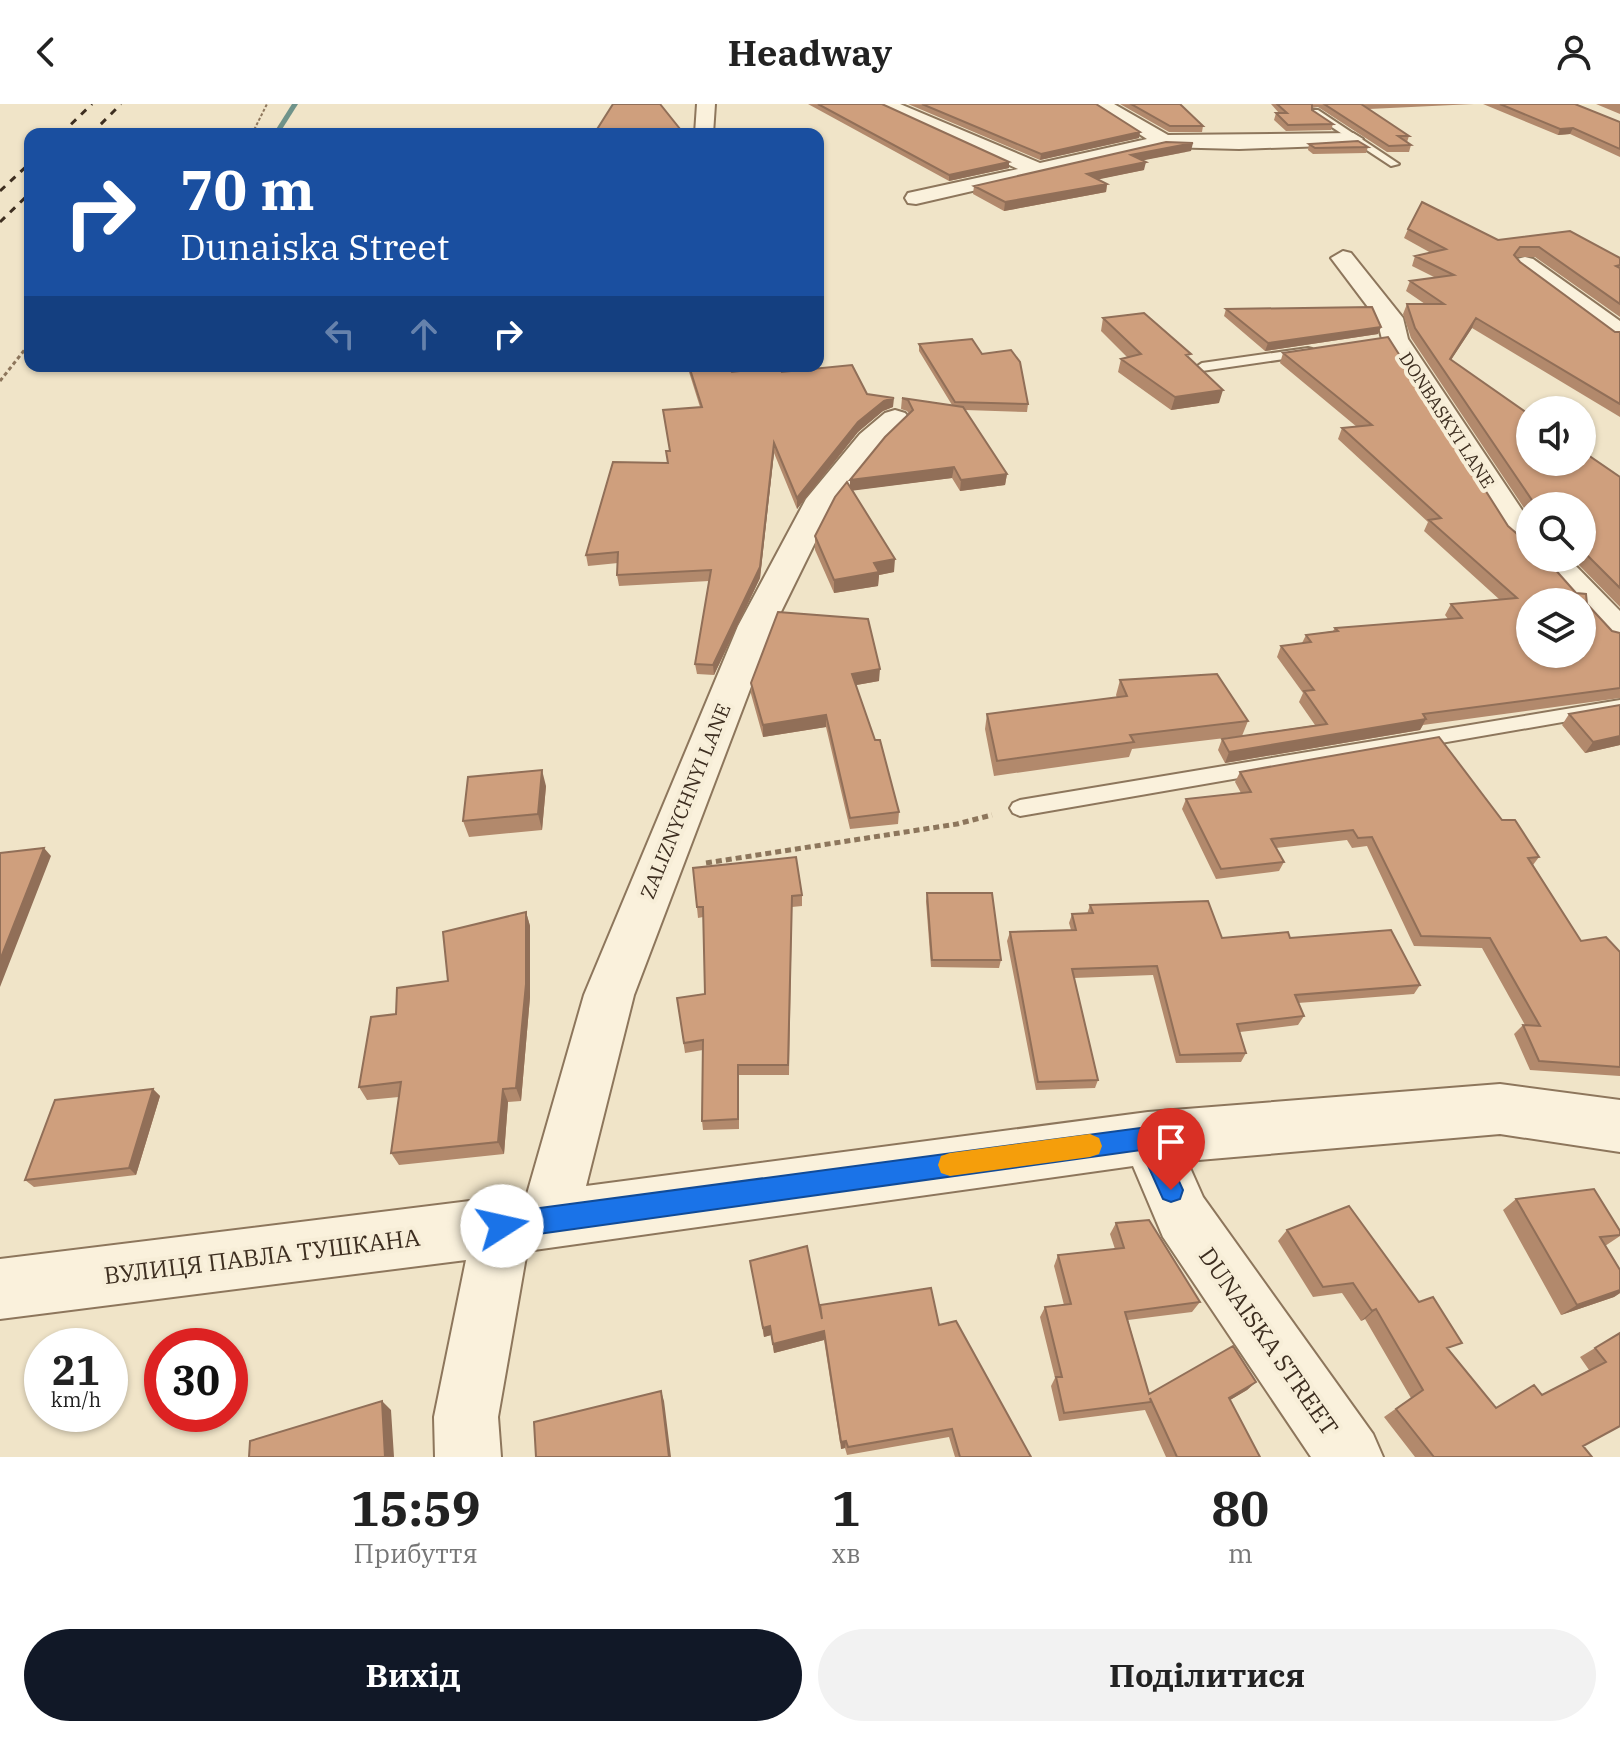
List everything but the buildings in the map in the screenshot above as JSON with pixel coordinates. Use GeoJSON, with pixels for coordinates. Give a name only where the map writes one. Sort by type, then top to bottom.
{"type":"FeatureCollection","features":[{"type":"Feature","properties":{"kind":"street"},"geometry":{"type":"LineString","coordinates":[[704,128],[706,104]]}},
{"type":"Feature","properties":{"kind":"street"},"geometry":{"type":"LineString","coordinates":[[885,104],[1038,170]]}},
{"type":"Feature","properties":{"kind":"street"},"geometry":{"type":"LineString","coordinates":[[1101,104],[1164,141]]}},
{"type":"Feature","properties":{"kind":"street"},"geometry":{"type":"LineString","coordinates":[[916,198],[1164,141],[1239,143],[1353,139]]}},
{"type":"Feature","properties":{"kind":"street","name":"DONBASKYI LANE"},"geometry":{"type":"LineString","coordinates":[[1343,258],[1390,318],[1388,340],[1516,527]]}},
{"type":"Feature","properties":{"kind":"street"},"geometry":{"type":"LineString","coordinates":[[1525,264],[1620,333]]}},
{"type":"Feature","properties":{"kind":"street","name":"ZALIZNYCHNYI LANE"},"geometry":{"type":"LineString","coordinates":[[468,1457],[466,1417],[526,1222],[659,865],[756,626],[817,506],[871,440],[895,419]]}},
{"type":"Feature","properties":{"kind":"street"},"geometry":{"type":"LineString","coordinates":[[1562,572],[1620,632]]}},
{"type":"Feature","properties":{"kind":"street","name":"ВУЛИЦЯ ПАВЛА ТУШКАНА"},"geometry":{"type":"LineString","coordinates":[[0,1289],[1148,1138],[1500,1109],[1620,1126]]}},
{"type":"Feature","properties":{"kind":"street","name":"DUNAISKA STREET"},"geometry":{"type":"LineString","coordinates":[[1148,1138],[1183,1217],[1350,1457]]}},
{"type":"Feature","properties":{"kind":"lane"},"geometry":{"type":"LineString","coordinates":[[1315,112],[1394,164]]}},
{"type":"Feature","properties":{"kind":"lane"},"geometry":{"type":"LineString","coordinates":[[1202,367],[1321,350]]}},
{"type":"Feature","properties":{"kind":"lane"},"geometry":{"type":"LineString","coordinates":[[1020,808],[1620,706]]}},
{"type":"Feature","properties":{"kind":"path"},"geometry":{"type":"LineString","coordinates":[[255,128],[267,104]]}},
{"type":"Feature","properties":{"kind":"path"},"geometry":{"type":"LineString","coordinates":[[0,381],[24,351]]}},
{"type":"Feature","properties":{"kind":"path"},"geometry":{"type":"LineString","coordinates":[[659,865],[676,867],[926,829],[1020,808]]}},
{"type":"Feature","properties":{"kind":"waterway"},"geometry":{"type":"LineString","coordinates":[[280,128],[295,104]]}},
{"type":"Feature","properties":{"kind":"railway"},"geometry":{"type":"LineString","coordinates":[[67,128],[92,104]]}},
{"type":"Feature","properties":{"kind":"railway"},"geometry":{"type":"LineString","coordinates":[[97,128],[121,104]]}},
{"type":"Feature","properties":{"kind":"railway"},"geometry":{"type":"LineString","coordinates":[[0,191],[24,169]]}},
{"type":"Feature","properties":{"kind":"railway"},"geometry":{"type":"LineString","coordinates":[[0,222],[24,199]]}},
{"type":"Feature","properties":{"kind":"slow traffic"},"geometry":{"type":"LineString","coordinates":[[950,1165],[1090,1146]]}},
{"type":"Feature","properties":{"kind":"route"},"geometry":{"type":"LineString","coordinates":[[502,1226],[1148,1138],[1171,1190]]}}]}
